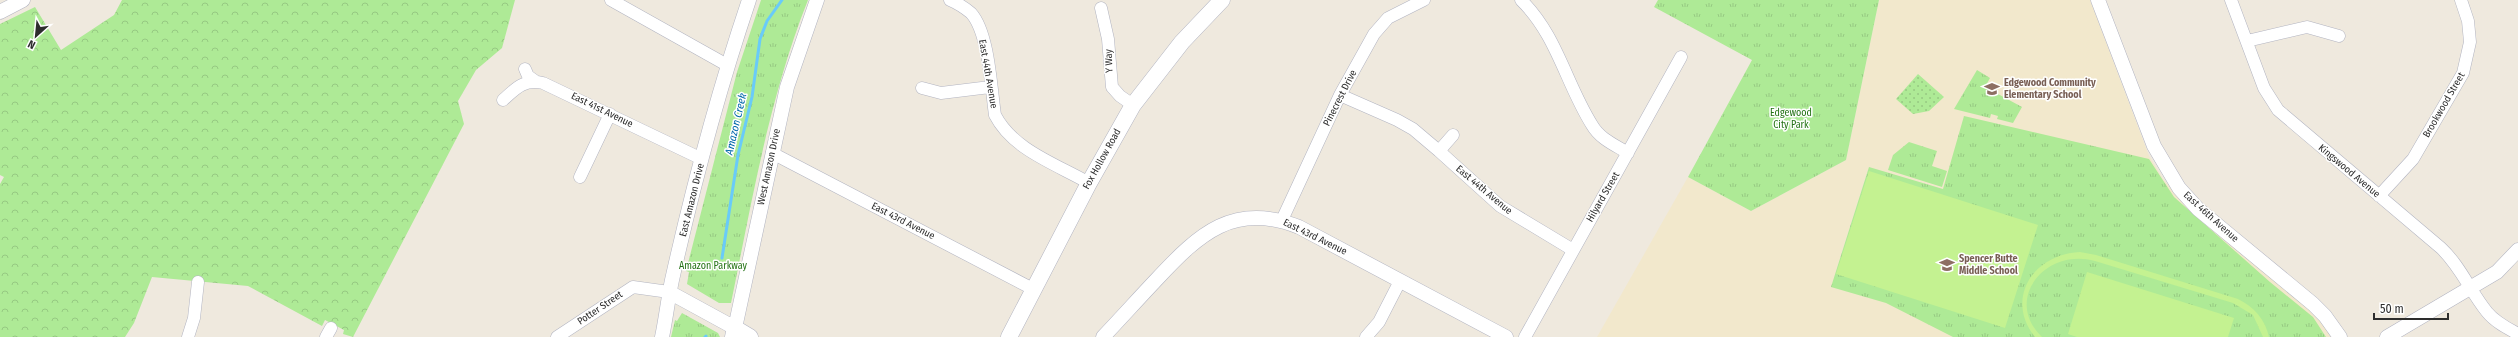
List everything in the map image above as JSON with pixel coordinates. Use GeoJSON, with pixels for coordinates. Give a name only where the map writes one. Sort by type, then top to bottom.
{"type":"FeatureCollection","features":[{"type":"Feature","properties":{"kind":"main road","name":"Fox Hollow Road"},"geometry":{"type":"LineString","coordinates":[[1009,337],[1089,183],[1132,105],[1182,42],[1222,0]]}},
{"type":"Feature","properties":{"kind":"main road"},"geometry":{"type":"LineString","coordinates":[[734,333],[750,337]]}},
{"type":"Feature","properties":{"kind":"street"},"geometry":{"type":"LineString","coordinates":[[0,12],[23,0]]}},
{"type":"Feature","properties":{"kind":"street"},"geometry":{"type":"LineString","coordinates":[[612,0],[727,65]]}},
{"type":"Feature","properties":{"kind":"street","name":"East Amazon Drive"},"geometry":{"type":"LineString","coordinates":[[662,337],[669,292],[702,159],[727,65],[749,0]]}},
{"type":"Feature","properties":{"kind":"street","name":"West Amazon Drive"},"geometry":{"type":"LineString","coordinates":[[734,333],[786,87],[817,0]]}},
{"type":"Feature","properties":{"kind":"street","name":"East 44th Avenue"},"geometry":{"type":"LineString","coordinates":[[950,0],[971,14],[978,25],[983,39],[995,115],[1010,137],[1022,146],[1089,183]]}},
{"type":"Feature","properties":{"kind":"street","name":"Pinecrest Drive"},"geometry":{"type":"LineString","coordinates":[[1282,220],[1340,95],[1374,34],[1388,18],[1424,0]]}},
{"type":"Feature","properties":{"kind":"street"},"geometry":{"type":"LineString","coordinates":[[1521,0],[1534,12],[1550,37],[1592,126],[1606,141],[1628,153]]}},
{"type":"Feature","properties":{"kind":"street","name":"East 46th Avenue"},"geometry":{"type":"LineString","coordinates":[[2098,0],[2154,146],[2179,188],[2198,209],[2313,304],[2325,316],[2340,337]]}},
{"type":"Feature","properties":{"kind":"street","name":"Kingswood Avenue"},"geometry":{"type":"LineString","coordinates":[[2231,0],[2264,88],[2278,110],[2446,253],[2472,287],[2488,312],[2501,325],[2518,334]]}},
{"type":"Feature","properties":{"kind":"street","name":"Brookwood Street"},"geometry":{"type":"LineString","coordinates":[[2379,196],[2413,159],[2463,73],[2470,42],[2468,21],[2461,0]]}},
{"type":"Feature","properties":{"kind":"street","name":"Y Way"},"geometry":{"type":"LineString","coordinates":[[1101,8],[1108,39],[1110,79],[1112,87],[1120,96],[1132,105]]}},
{"type":"Feature","properties":{"kind":"street"},"geometry":{"type":"LineString","coordinates":[[2247,41],[2307,27],[2339,36]]}},
{"type":"Feature","properties":{"kind":"street","name":"Hilyard Street"},"geometry":{"type":"LineString","coordinates":[[1525,337],[1681,57]]}},
{"type":"Feature","properties":{"kind":"street"},"geometry":{"type":"LineString","coordinates":[[525,69],[528,76],[535,81]]}},
{"type":"Feature","properties":{"kind":"street"},"geometry":{"type":"LineString","coordinates":[[503,100],[523,83],[535,81]]}},
{"type":"Feature","properties":{"kind":"street","name":"East 41st Avenue"},"geometry":{"type":"LineString","coordinates":[[535,81],[552,86],[702,159]]}},
{"type":"Feature","properties":{"kind":"street"},"geometry":{"type":"LineString","coordinates":[[922,88],[942,94],[990,87]]}},
{"type":"Feature","properties":{"kind":"street","name":"East 44th Avenue"},"geometry":{"type":"LineString","coordinates":[[1340,95],[1413,129],[1500,206],[1573,250]]}},
{"type":"Feature","properties":{"kind":"street"},"geometry":{"type":"LineString","coordinates":[[580,177],[610,114]]}},
{"type":"Feature","properties":{"kind":"street"},"geometry":{"type":"LineString","coordinates":[[1439,151],[1454,136]]}},
{"type":"Feature","properties":{"kind":"street","name":"East 43rd Avenue"},"geometry":{"type":"LineString","coordinates":[[772,154],[1033,289]]}},
{"type":"Feature","properties":{"kind":"street","name":"East 43rd Avenue"},"geometry":{"type":"LineString","coordinates":[[1103,337],[1184,250],[1199,237],[1239,220],[1260,218],[1282,220],[1506,337]]}},
{"type":"Feature","properties":{"kind":"street"},"geometry":{"type":"LineString","coordinates":[[2387,337],[2496,272],[2518,250]]}},
{"type":"Feature","properties":{"kind":"street"},"geometry":{"type":"LineString","coordinates":[[1366,337],[1379,322],[1400,281]]}},
{"type":"Feature","properties":{"kind":"street"},"geometry":{"type":"LineString","coordinates":[[188,337],[194,318],[198,282]]}},
{"type":"Feature","properties":{"kind":"street","name":"Potter Street"},"geometry":{"type":"LineString","coordinates":[[557,337],[633,287],[669,292]]}},
{"type":"Feature","properties":{"kind":"street"},"geometry":{"type":"LineString","coordinates":[[669,292],[734,333]]}},
{"type":"Feature","properties":{"kind":"shaded area","name":"Spencer Butte Middle School"},"geometry":{"type":"Polygon","coordinates":[[[1879,0],[2090,0],[2149,156],[2163,179],[2191,211],[2312,311],[2332,337],[1597,337],[1688,177],[1751,211],[1846,160],[1879,0]]]}},
{"type":"Feature","properties":{"kind":"green space"},"geometry":{"type":"Polygon","coordinates":[[[122,0],[515,0],[502,48],[476,70],[458,101],[464,124],[353,337],[343,334],[344,330],[325,320],[322,326],[248,286],[152,277],[134,323],[125,337],[0,337],[0,184],[4,177],[0,175],[0,24],[35,7],[61,50],[114,15],[122,0]]]}},
{"type":"Feature","properties":{"kind":"green space","name":"Amazon Parkway"},"geometry":{"type":"Polygon","coordinates":[[[761,0],[808,0],[782,74],[772,112],[754,188],[731,303],[719,303],[687,284],[689,272],[686,271],[737,72],[761,0]]]}},
{"type":"Feature","properties":{"kind":"green space","name":"Edgewood City Park"},"geometry":{"type":"Polygon","coordinates":[[[1658,0],[1879,0],[1846,160],[1751,211],[1688,177],[1752,60],[1654,7],[1658,0]]]}},
{"type":"Feature","properties":{"kind":"green space"},"geometry":{"type":"Polygon","coordinates":[[[1977,70],[1990,78],[1985,87],[2022,107],[2013,123],[1997,119],[1998,116],[1991,114],[1990,118],[1954,109],[1977,70]]]}},
{"type":"Feature","properties":{"kind":"green space"},"geometry":{"type":"Polygon","coordinates":[[[1918,74],[1944,97],[1929,111],[1913,114],[1896,99],[1918,74]]]}},
{"type":"Feature","properties":{"kind":"green space","name":"Spencer Butte Middle School"},"geometry":{"type":"Polygon","coordinates":[[[1964,116],[2149,159],[2174,197],[2270,282],[2313,317],[2326,337],[1953,337],[1886,303],[1831,287],[1869,167],[1943,189],[1964,116]]]}},
{"type":"Feature","properties":{"kind":"green space"},"geometry":{"type":"Polygon","coordinates":[[[1909,142],[1937,151],[1932,166],[1947,171],[1942,187],[1888,170],[1893,155],[1909,142]]]}},
{"type":"Feature","properties":{"kind":"green space"},"geometry":{"type":"Polygon","coordinates":[[[1869,171],[2038,225],[2005,328],[1836,274],[1869,171]]]}},
{"type":"Feature","properties":{"kind":"green space"},"geometry":{"type":"Polygon","coordinates":[[[2080,252],[2096,255],[2238,299],[2258,314],[2265,325],[2269,337],[2263,337],[2253,315],[2233,303],[2095,261],[2077,259],[2060,262],[2046,269],[2035,280],[2028,293],[2027,308],[2031,323],[2042,337],[2035,337],[2026,322],[2022,308],[2023,293],[2029,281],[2037,269],[2049,261],[2064,255],[2080,252]]]}},
{"type":"Feature","properties":{"kind":"green space"},"geometry":{"type":"Polygon","coordinates":[[[2087,272],[2234,318],[2228,337],[2077,337],[2068,334],[2087,272]]]}},
{"type":"Feature","properties":{"kind":"green space"},"geometry":{"type":"Polygon","coordinates":[[[682,313],[718,333],[720,337],[671,337],[675,320],[677,321],[682,313]]]}},
{"type":"Feature","properties":{"kind":"waterway","name":"Amazon Creek"},"geometry":{"type":"LineString","coordinates":[[722,258],[738,155],[752,97],[760,39],[767,21],[782,0]]}},
{"type":"Feature","properties":{"kind":"place","name":"Edgewood Community Elementary School"},"geometry":{"type":"Point","coordinates":[1992,89]}},
{"type":"Feature","properties":{"kind":"place","name":"Spencer Butte Middle School"},"geometry":{"type":"Point","coordinates":[1947,265]}}]}
